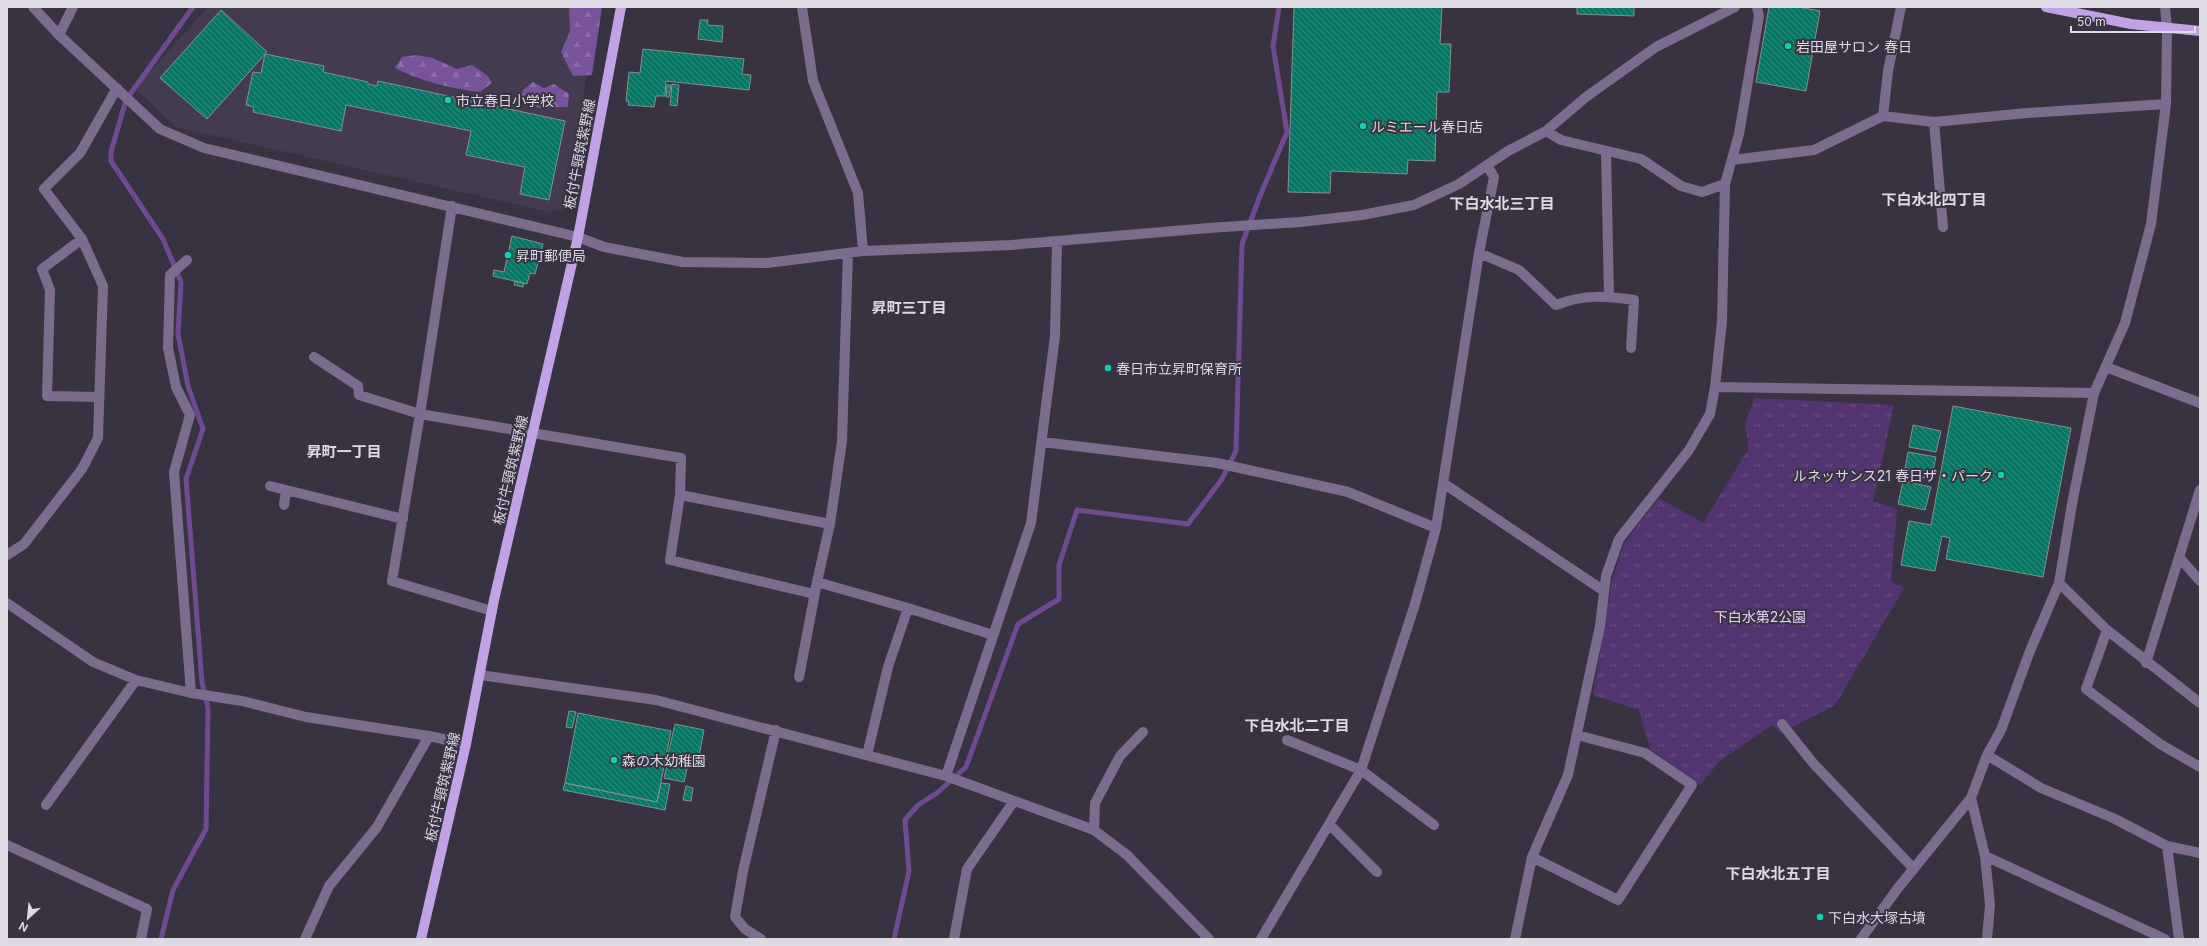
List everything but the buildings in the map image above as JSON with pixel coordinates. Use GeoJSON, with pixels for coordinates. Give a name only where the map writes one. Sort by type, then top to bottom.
{"type":"FeatureCollection","features":[{"type":"Feature","properties":{"kind":"main road","name":"板付牛頸筑紫野線"},"geometry":{"type":"LineString","coordinates":[[421,939],[466,744],[492,611],[578,237],[621,7]]}},
{"type":"Feature","properties":{"kind":"main road"},"geometry":{"type":"LineString","coordinates":[[2046,7],[2130,24],[2200,31]]}},
{"type":"Feature","properties":{"kind":"street"},"geometry":{"type":"LineString","coordinates":[[33,7],[59,35],[160,130],[204,148],[578,237],[604,247],[683,262],[768,263],[863,251],[1057,242],[1362,215],[1414,205],[1459,184],[1487,165],[1546,131],[1586,97],[1656,47],[1736,7]]}},
{"type":"Feature","properties":{"kind":"street"},"geometry":{"type":"LineString","coordinates":[[59,35],[73,7]]}},
{"type":"Feature","properties":{"kind":"street"},"geometry":{"type":"LineString","coordinates":[[802,7],[813,81],[858,193],[863,251]]}},
{"type":"Feature","properties":{"kind":"street"},"geometry":{"type":"LineString","coordinates":[[1515,939],[1532,857],[1568,775],[1600,626],[1606,576],[1619,539],[1689,450],[1710,414],[1715,387],[1722,321],[1725,184],[1741,126],[1759,16],[1757,7]]}},
{"type":"Feature","properties":{"kind":"street"},"geometry":{"type":"LineString","coordinates":[[1883,116],[1888,71],[1901,7]]}},
{"type":"Feature","properties":{"kind":"street"},"geometry":{"type":"LineString","coordinates":[[1861,939],[1914,869],[1971,798],[1987,755],[2001,730],[2030,651],[2059,583],[2072,504],[2094,393],[2125,324],[2151,224],[2166,104],[2167,28],[2165,7]]}},
{"type":"Feature","properties":{"kind":"street"},"geometry":{"type":"LineString","coordinates":[[7,555],[24,544],[82,469],[98,438],[103,286],[82,239],[44,189],[80,153],[117,88]]}},
{"type":"Feature","properties":{"kind":"street"},"geometry":{"type":"LineString","coordinates":[[1732,160],[1814,150],[1883,116],[1934,122],[2027,113],[2166,104]]}},
{"type":"Feature","properties":{"kind":"street"},"geometry":{"type":"LineString","coordinates":[[1934,122],[1943,227]]}},
{"type":"Feature","properties":{"kind":"street"},"geometry":{"type":"LineString","coordinates":[[1546,131],[1561,140],[1640,159],[1681,186],[1702,192],[1725,184]]}},
{"type":"Feature","properties":{"kind":"street"},"geometry":{"type":"LineString","coordinates":[[1606,151],[1608,297]]}},
{"type":"Feature","properties":{"kind":"street"},"geometry":{"type":"LineString","coordinates":[[1261,939],[1330,825],[1361,770],[1415,604],[1436,528],[1479,253],[1494,177],[1487,165]]}},
{"type":"Feature","properties":{"kind":"street"},"geometry":{"type":"LineString","coordinates":[[452,206],[420,414],[392,581],[492,611]]}},
{"type":"Feature","properties":{"kind":"street"},"geometry":{"type":"LineString","coordinates":[[82,239],[42,269],[50,290],[47,396],[99,397]]}},
{"type":"Feature","properties":{"kind":"street"},"geometry":{"type":"LineString","coordinates":[[946,776],[1031,523],[1055,336],[1057,242]]}},
{"type":"Feature","properties":{"kind":"street"},"geometry":{"type":"LineString","coordinates":[[799,677],[814,594],[830,524],[842,441],[848,253]]}},
{"type":"Feature","properties":{"kind":"street"},"geometry":{"type":"LineString","coordinates":[[1479,253],[1519,270],[1556,305],[1575,298],[1608,297],[1634,300],[1631,348]]}},
{"type":"Feature","properties":{"kind":"street"},"geometry":{"type":"LineString","coordinates":[[187,260],[170,275],[168,348],[176,387],[190,415],[174,472],[191,693]]}},
{"type":"Feature","properties":{"kind":"street"},"geometry":{"type":"LineString","coordinates":[[314,357],[358,386],[360,395],[420,414],[680,458],[680,495],[670,560],[814,594]]}},
{"type":"Feature","properties":{"kind":"street"},"geometry":{"type":"LineString","coordinates":[[2106,367],[2200,403]]}},
{"type":"Feature","properties":{"kind":"street"},"geometry":{"type":"LineString","coordinates":[[1715,387],[2094,393]]}},
{"type":"Feature","properties":{"kind":"street"},"geometry":{"type":"LineString","coordinates":[[1042,442],[1217,462],[1348,492],[1436,528]]}},
{"type":"Feature","properties":{"kind":"street"},"geometry":{"type":"LineString","coordinates":[[1443,483],[1604,591]]}},
{"type":"Feature","properties":{"kind":"street"},"geometry":{"type":"LineString","coordinates":[[270,486],[403,519]]}},
{"type":"Feature","properties":{"kind":"street"},"geometry":{"type":"LineString","coordinates":[[284,505],[286,490]]}},
{"type":"Feature","properties":{"kind":"street"},"geometry":{"type":"LineString","coordinates":[[2146,663],[2200,490]]}},
{"type":"Feature","properties":{"kind":"street"},"geometry":{"type":"LineString","coordinates":[[680,495],[830,524]]}},
{"type":"Feature","properties":{"kind":"street"},"geometry":{"type":"LineString","coordinates":[[2179,556],[2200,581]]}},
{"type":"Feature","properties":{"kind":"street"},"geometry":{"type":"LineString","coordinates":[[817,582],[908,608],[993,635]]}},
{"type":"Feature","properties":{"kind":"street"},"geometry":{"type":"LineString","coordinates":[[2059,583],[2107,630],[2146,663],[2200,703]]}},
{"type":"Feature","properties":{"kind":"street"},"geometry":{"type":"LineString","coordinates":[[7,603],[93,662],[136,680],[191,693],[242,701],[306,717],[429,736],[466,744]]}},
{"type":"Feature","properties":{"kind":"street"},"geometry":{"type":"LineString","coordinates":[[867,755],[888,667],[908,608]]}},
{"type":"Feature","properties":{"kind":"street"},"geometry":{"type":"LineString","coordinates":[[2107,630],[2086,689],[2160,744],[2200,767]]}},
{"type":"Feature","properties":{"kind":"street"},"geometry":{"type":"LineString","coordinates":[[480,675],[656,700],[776,730],[946,776],[1094,830],[1127,855],[1209,939]]}},
{"type":"Feature","properties":{"kind":"street"},"geometry":{"type":"LineString","coordinates":[[46,805],[136,680]]}},
{"type":"Feature","properties":{"kind":"street"},"geometry":{"type":"LineString","coordinates":[[1782,724],[1813,763],[1914,869]]}},
{"type":"Feature","properties":{"kind":"street"},"geometry":{"type":"LineString","coordinates":[[761,939],[746,929],[735,917],[743,871],[776,730]]}},
{"type":"Feature","properties":{"kind":"street"},"geometry":{"type":"LineString","coordinates":[[1094,830],[1095,803],[1120,756],[1143,732]]}},
{"type":"Feature","properties":{"kind":"street"},"geometry":{"type":"LineString","coordinates":[[1532,857],[1618,900],[1692,785],[1645,753],[1577,735]]}},
{"type":"Feature","properties":{"kind":"street"},"geometry":{"type":"LineString","coordinates":[[305,939],[329,886],[377,827],[429,736]]}},
{"type":"Feature","properties":{"kind":"street"},"geometry":{"type":"LineString","coordinates":[[1287,740],[1361,770],[1434,826]]}},
{"type":"Feature","properties":{"kind":"street"},"geometry":{"type":"LineString","coordinates":[[1987,755],[2041,788],[2113,818],[2167,846],[2200,853]]}},
{"type":"Feature","properties":{"kind":"street"},"geometry":{"type":"LineString","coordinates":[[1971,798],[1985,856],[1990,905],[1987,939]]}},
{"type":"Feature","properties":{"kind":"street"},"geometry":{"type":"LineString","coordinates":[[954,939],[967,869],[1014,801]]}},
{"type":"Feature","properties":{"kind":"street"},"geometry":{"type":"LineString","coordinates":[[1330,825],[1377,872]]}},
{"type":"Feature","properties":{"kind":"street"},"geometry":{"type":"LineString","coordinates":[[7,845],[148,909],[141,939]]}},
{"type":"Feature","properties":{"kind":"street"},"geometry":{"type":"LineString","coordinates":[[2167,846],[2179,939]]}},
{"type":"Feature","properties":{"kind":"street"},"geometry":{"type":"LineString","coordinates":[[1985,856],[2165,939]]}},
{"type":"Feature","properties":{"kind":"shaded area"},"geometry":{"type":"Polygon","coordinates":[[[208,7],[598,7],[565,209],[550,212],[176,127],[135,88],[208,7]]]}},
{"type":"Feature","properties":{"kind":"green space"},"geometry":{"type":"Polygon","coordinates":[[[569,7],[602,7],[592,75],[573,76],[561,52],[570,31],[569,7]]]}},
{"type":"Feature","properties":{"kind":"green space"},"geometry":{"type":"Polygon","coordinates":[[[416,55],[433,58],[457,69],[472,65],[488,76],[492,83],[480,92],[469,91],[425,81],[395,68],[402,57],[416,55]]]}},
{"type":"Feature","properties":{"kind":"green space"},"geometry":{"type":"Polygon","coordinates":[[[533,82],[544,88],[554,84],[569,94],[568,107],[538,108],[531,102],[521,101],[523,90],[533,82]]]}},
{"type":"Feature","properties":{"kind":"green space","name":"下白水第2公園"},"geometry":{"type":"Polygon","coordinates":[[[1754,398],[1894,405],[1873,501],[1897,509],[1891,582],[1904,588],[1835,705],[1781,733],[1772,725],[1720,761],[1700,785],[1650,749],[1639,710],[1593,695],[1612,580],[1624,543],[1659,498],[1703,523],[1749,448],[1745,425],[1754,398]]]}},
{"type":"Feature","properties":{"kind":"waterway"},"geometry":{"type":"LineString","coordinates":[[161,939],[173,890],[206,829],[208,708],[202,682],[186,479],[203,429],[188,386],[178,334],[181,282],[163,239],[111,161],[111,152],[126,100],[193,7]]}},
{"type":"Feature","properties":{"kind":"waterway"},"geometry":{"type":"LineString","coordinates":[[894,939],[909,871],[905,820],[918,805],[937,793],[966,767],[1018,624],[1059,599],[1059,565],[1077,510],[1188,524],[1222,479],[1236,451],[1242,244],[1287,132],[1273,46],[1279,7]]}},
{"type":"Feature","properties":{"kind":"place","name":"岩田屋サロン 春日"},"geometry":{"type":"Point","coordinates":[1788,46]}},
{"type":"Feature","properties":{"kind":"place","name":"市立春日小学校"},"geometry":{"type":"Point","coordinates":[448,100]}},
{"type":"Feature","properties":{"kind":"place","name":"ルミエール春日店"},"geometry":{"type":"Point","coordinates":[1363,126]}},
{"type":"Feature","properties":{"kind":"place","name":"昇町郵便局"},"geometry":{"type":"Point","coordinates":[508,255]}},
{"type":"Feature","properties":{"kind":"place","name":"春日市立昇町保育所"},"geometry":{"type":"Point","coordinates":[1108,368]}},
{"type":"Feature","properties":{"kind":"place","name":"ルネッサンス21 春日ザ・パーク"},"geometry":{"type":"Point","coordinates":[2001,475]}},
{"type":"Feature","properties":{"kind":"place","name":"森の木幼稚園"},"geometry":{"type":"Point","coordinates":[614,760]}},
{"type":"Feature","properties":{"kind":"place","name":"下白水大塚古墳"},"geometry":{"type":"Point","coordinates":[1820,917]}},
{"type":"Feature","properties":{"kind":"district","name":"下白水北四丁目"},"geometry":{"type":"Point","coordinates":[1934,199]}},
{"type":"Feature","properties":{"kind":"district","name":"下白水北三丁目"},"geometry":{"type":"Point","coordinates":[1502,203]}},
{"type":"Feature","properties":{"kind":"district","name":"昇町三丁目"},"geometry":{"type":"Point","coordinates":[909,307]}},
{"type":"Feature","properties":{"kind":"district","name":"昇町一丁目"},"geometry":{"type":"Point","coordinates":[344,451]}},
{"type":"Feature","properties":{"kind":"district","name":"下白水北二丁目"},"geometry":{"type":"Point","coordinates":[1297,725]}},
{"type":"Feature","properties":{"kind":"district","name":"下白水北五丁目"},"geometry":{"type":"Point","coordinates":[1778,873]}}]}
